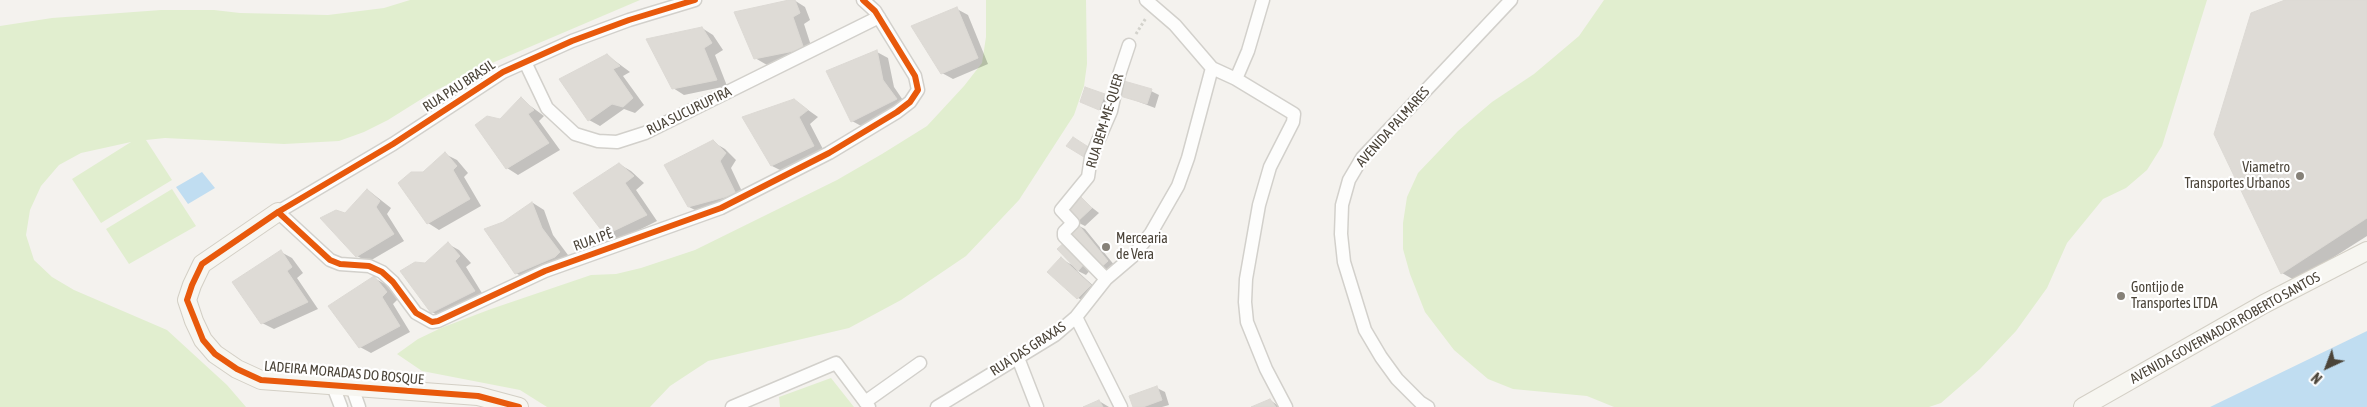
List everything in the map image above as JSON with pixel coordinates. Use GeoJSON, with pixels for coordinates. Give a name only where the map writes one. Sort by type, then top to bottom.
{"type":"FeatureCollection","features":[{"type":"Feature","properties":{"kind":"street","name":"RUA PAU BRASIL"},"geometry":{"type":"LineString","coordinates":[[278,212],[393,144],[503,72],[572,41],[629,20],[695,0]]}},
{"type":"Feature","properties":{"kind":"street"},"geometry":{"type":"LineString","coordinates":[[863,0],[879,17]]}},
{"type":"Feature","properties":{"kind":"street"},"geometry":{"type":"LineString","coordinates":[[1236,79],[1248,51],[1263,0]]}},
{"type":"Feature","properties":{"kind":"street","name":"AVENIDA PALMARES"},"geometry":{"type":"LineString","coordinates":[[1428,407],[1420,402],[1397,379],[1380,357],[1365,330],[1344,262],[1341,234],[1342,205],[1349,180],[1362,158],[1512,0]]}},
{"type":"Feature","properties":{"kind":"street"},"geometry":{"type":"LineString","coordinates":[[1150,4],[1175,25],[1212,68],[1236,79],[1294,114],[1293,122],[1270,166],[1259,205],[1246,287],[1247,322],[1266,369],[1286,407]]}},
{"type":"Feature","properties":{"kind":"street","name":"RUA SUCURUPIRA"},"geometry":{"type":"LineString","coordinates":[[525,62],[547,108],[575,134],[598,141],[618,142],[645,133],[879,17]]}},
{"type":"Feature","properties":{"kind":"street","name":"RUA IPÊ"},"geometry":{"type":"LineString","coordinates":[[278,212],[330,260],[340,264],[369,266],[382,272],[393,282],[416,313],[432,322],[463,310],[545,271],[721,208],[829,152],[897,112],[910,102],[918,90],[915,76],[879,17]]}},
{"type":"Feature","properties":{"kind":"street","name":"RUA BEM-ME-QUER"},"geometry":{"type":"LineString","coordinates":[[1106,279],[1064,236],[1064,232],[1072,223],[1061,209],[1088,177],[1091,157],[1111,111],[1118,75],[1129,45]]}},
{"type":"Feature","properties":{"kind":"street","name":"RUA DAS GRAXAS"},"geometry":{"type":"LineString","coordinates":[[937,407],[1049,339],[1076,317],[1106,279],[1133,256],[1151,233],[1178,186],[1188,158],[1212,68]]}},
{"type":"Feature","properties":{"kind":"street","name":"LADEIRA MORADAS DO BOSQUE"},"geometry":{"type":"LineString","coordinates":[[278,212],[202,264],[192,285],[188,300],[194,321],[203,340],[215,354],[237,369],[261,380],[478,396],[519,407]]}},
{"type":"Feature","properties":{"kind":"street","name":"AVENIDA GOVERNADOR ROBERTO SANTOS"},"geometry":{"type":"LineString","coordinates":[[2083,407],[2264,304],[2367,251]]}},
{"type":"Feature","properties":{"kind":"street"},"geometry":{"type":"LineString","coordinates":[[1076,317],[1121,407]]}},
{"type":"Feature","properties":{"kind":"street"},"geometry":{"type":"LineString","coordinates":[[1018,358],[1037,407]]}},
{"type":"Feature","properties":{"kind":"street"},"geometry":{"type":"LineString","coordinates":[[732,407],[836,364],[867,404],[920,363]]}},
{"type":"Feature","properties":{"kind":"street"},"geometry":{"type":"LineString","coordinates":[[333,386],[341,407]]}},
{"type":"Feature","properties":{"kind":"street"},"geometry":{"type":"LineString","coordinates":[[352,387],[359,407]]}},
{"type":"Feature","properties":{"kind":"path"},"geometry":{"type":"LineString","coordinates":[[1129,45],[1150,4]]}},
{"type":"Feature","properties":{"kind":"green space"},"geometry":{"type":"Polygon","coordinates":[[[410,0],[640,0],[478,69],[431,93],[388,120],[364,132],[339,141],[284,144],[165,138],[146,140],[172,180],[101,223],[72,179],[131,142],[81,153],[59,165],[41,186],[30,210],[26,235],[34,260],[52,277],[74,290],[167,330],[227,385],[246,407],[0,407],[0,26],[52,18],[161,10],[214,10],[240,13],[328,15],[384,8],[410,0]]]}},
{"type":"Feature","properties":{"kind":"green space"},"geometry":{"type":"Polygon","coordinates":[[[986,0],[1086,0],[1087,64],[1084,86],[1074,115],[1019,200],[966,256],[901,300],[849,328],[708,361],[670,386],[650,407],[547,407],[520,390],[422,371],[397,354],[418,339],[491,309],[591,275],[616,274],[641,268],[695,250],[837,180],[882,154],[927,126],[964,86],[982,63],[986,37],[986,0]]]}},
{"type":"Feature","properties":{"kind":"green space"},"geometry":{"type":"Polygon","coordinates":[[[1604,0],[2207,0],[2162,146],[2147,170],[2126,188],[2103,199],[2067,243],[2047,288],[2016,331],[1980,369],[1941,403],[1929,407],[1614,407],[1587,396],[1513,389],[1488,379],[1454,350],[1425,312],[1410,274],[1403,249],[1403,223],[1407,197],[1418,173],[1458,131],[1492,102],[1534,74],[1579,36],[1604,0]]]}},
{"type":"Feature","properties":{"kind":"green space"},"geometry":{"type":"Polygon","coordinates":[[[172,189],[196,226],[129,264],[106,229],[172,189]]]}},
{"type":"Feature","properties":{"kind":"green space"},"geometry":{"type":"Polygon","coordinates":[[[831,378],[854,407],[780,407],[779,397],[831,378]]]}},
{"type":"Feature","properties":{"kind":"water"},"geometry":{"type":"Polygon","coordinates":[[[202,172],[215,188],[188,204],[176,187],[202,172]]]}},
{"type":"Feature","properties":{"kind":"water"},"geometry":{"type":"Polygon","coordinates":[[[2367,331],[2367,407],[2210,407],[2367,331]]]}},
{"type":"Feature","properties":{"kind":"building"},"geometry":{"type":"Polygon","coordinates":[[[795,0],[800,13],[793,17],[804,49],[754,59],[734,12],[795,0]]]}},
{"type":"Feature","properties":{"kind":"building","name":"Viametro Transportes Urbanos"},"geometry":{"type":"Polygon","coordinates":[[[2285,0],[2367,0],[2367,218],[2281,274],[2214,134],[2251,13],[2285,0]]]}},
{"type":"Feature","properties":{"kind":"building"},"geometry":{"type":"Polygon","coordinates":[[[957,7],[978,58],[941,74],[911,26],[957,7]]]}},
{"type":"Feature","properties":{"kind":"building"},"geometry":{"type":"Polygon","coordinates":[[[702,27],[712,43],[704,48],[717,80],[672,89],[646,39],[702,27]]]}},
{"type":"Feature","properties":{"kind":"building"},"geometry":{"type":"Polygon","coordinates":[[[877,50],[883,80],[897,99],[851,122],[826,71],[877,50]]]}},
{"type":"Feature","properties":{"kind":"building"},"geometry":{"type":"Polygon","coordinates":[[[607,54],[620,66],[613,69],[633,98],[623,107],[612,104],[588,121],[559,79],[607,54]]]}},
{"type":"Feature","properties":{"kind":"building"},"geometry":{"type":"Polygon","coordinates":[[[1124,81],[1152,89],[1147,104],[1120,96],[1124,81]]]}},
{"type":"Feature","properties":{"kind":"building"},"geometry":{"type":"Polygon","coordinates":[[[1085,87],[1105,94],[1099,110],[1080,102],[1085,87]]]}},
{"type":"Feature","properties":{"kind":"building"},"geometry":{"type":"Polygon","coordinates":[[[521,97],[534,110],[528,114],[549,143],[506,169],[475,125],[487,116],[500,119],[521,97]]]}},
{"type":"Feature","properties":{"kind":"building"},"geometry":{"type":"Polygon","coordinates":[[[794,99],[808,110],[799,117],[814,146],[771,166],[742,117],[794,99]]]}},
{"type":"Feature","properties":{"kind":"building"},"geometry":{"type":"Polygon","coordinates":[[[1073,137],[1090,148],[1084,157],[1066,146],[1073,137]]]}},
{"type":"Feature","properties":{"kind":"building"},"geometry":{"type":"Polygon","coordinates":[[[713,140],[726,153],[720,161],[736,194],[688,207],[664,165],[713,140]]]}},
{"type":"Feature","properties":{"kind":"building"},"geometry":{"type":"Polygon","coordinates":[[[445,152],[457,166],[453,170],[470,199],[427,224],[398,183],[411,172],[423,172],[445,152]]]}},
{"type":"Feature","properties":{"kind":"building"},"geometry":{"type":"Polygon","coordinates":[[[619,163],[634,176],[625,183],[647,215],[605,235],[573,193],[619,163]]]}},
{"type":"Feature","properties":{"kind":"building"},"geometry":{"type":"Polygon","coordinates":[[[367,189],[380,201],[376,207],[394,234],[356,257],[320,218],[336,210],[345,213],[367,189]]]}},
{"type":"Feature","properties":{"kind":"building"},"geometry":{"type":"Polygon","coordinates":[[[1081,197],[1092,208],[1076,223],[1065,211],[1081,197]]]}},
{"type":"Feature","properties":{"kind":"building"},"geometry":{"type":"Polygon","coordinates":[[[532,202],[542,228],[560,252],[555,257],[515,274],[484,229],[503,222],[532,202]]]}},
{"type":"Feature","properties":{"kind":"building"},"geometry":{"type":"Polygon","coordinates":[[[1077,223],[1108,261],[1098,270],[1066,234],[1077,223]]]}},
{"type":"Feature","properties":{"kind":"building"},"geometry":{"type":"Polygon","coordinates":[[[1066,241],[1085,263],[1078,271],[1057,249],[1066,241]]]}},
{"type":"Feature","properties":{"kind":"building"},"geometry":{"type":"Polygon","coordinates":[[[448,242],[460,256],[455,261],[475,291],[431,313],[400,271],[415,262],[425,263],[448,242]]]}},
{"type":"Feature","properties":{"kind":"building"},"geometry":{"type":"Polygon","coordinates":[[[281,250],[292,267],[287,271],[308,302],[261,324],[232,282],[281,250]]]}},
{"type":"Feature","properties":{"kind":"building"},"geometry":{"type":"Polygon","coordinates":[[[1061,257],[1091,285],[1077,299],[1047,272],[1061,257]]]}},
{"type":"Feature","properties":{"kind":"building"},"geometry":{"type":"Polygon","coordinates":[[[374,276],[387,292],[382,297],[400,326],[359,348],[328,306],[374,276]]]}},
{"type":"Feature","properties":{"kind":"building"},"geometry":{"type":"Polygon","coordinates":[[[1157,386],[1162,400],[1143,407],[1133,407],[1129,396],[1157,386]]]}},
{"type":"Feature","properties":{"kind":"building"},"geometry":{"type":"Polygon","coordinates":[[[1270,399],[1276,407],[1251,407],[1270,399]]]}},
{"type":"Feature","properties":{"kind":"building"},"geometry":{"type":"Polygon","coordinates":[[[1099,400],[1103,407],[1083,407],[1099,400]]]}},
{"type":"Feature","properties":{"kind":"cycle path"},"geometry":{"type":"LineString","coordinates":[[519,407],[478,396],[261,380],[237,369],[215,354],[203,340],[187,300],[192,285],[202,264],[278,212],[393,144],[503,72],[572,41],[629,20],[695,0]]}},
{"type":"Feature","properties":{"kind":"cycle path"},"geometry":{"type":"LineString","coordinates":[[278,212],[330,260],[340,264],[369,266],[382,272],[393,282],[416,313],[432,322],[438,321],[545,271],[721,208],[829,153],[897,112],[910,102],[918,90],[915,76],[875,11],[863,0]]}},
{"type":"Feature","properties":{"kind":"place","name":"Viametro Transportes Urbanos"},"geometry":{"type":"Point","coordinates":[2300,176]}},
{"type":"Feature","properties":{"kind":"place","name":"Mercearia de Vera"},"geometry":{"type":"Point","coordinates":[1106,247]}},
{"type":"Feature","properties":{"kind":"place","name":"Gontijo de Transportes LTDA"},"geometry":{"type":"Point","coordinates":[2121,296]}}]}
